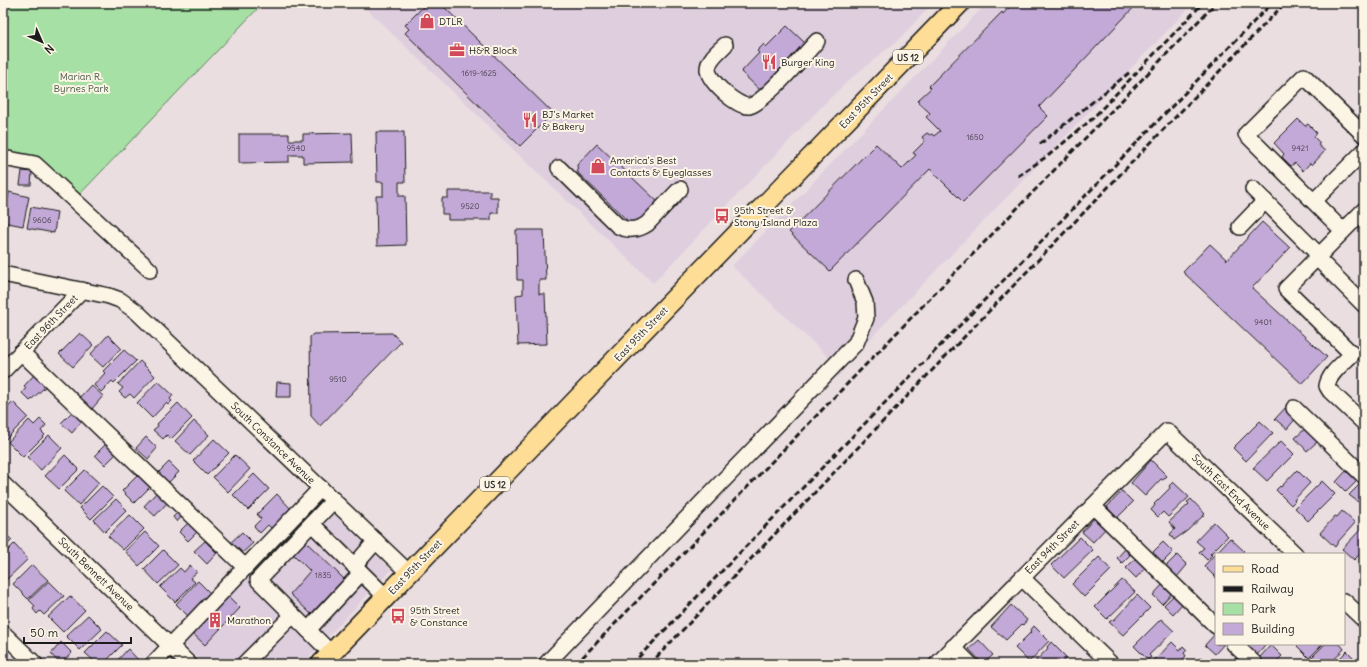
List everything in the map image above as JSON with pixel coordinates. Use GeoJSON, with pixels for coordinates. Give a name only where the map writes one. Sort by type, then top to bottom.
{"type":"FeatureCollection","features":[{"type":"Feature","properties":{"kind":"main road","name":"East 95th Street"},"geometry":{"type":"LineString","coordinates":[[326,659],[960,3]]}},
{"type":"Feature","properties":{"kind":"street"},"geometry":{"type":"LineString","coordinates":[[725,45],[714,56],[710,63],[708,69],[710,75],[736,103],[750,106],[766,96],[817,41]]}},
{"type":"Feature","properties":{"kind":"street"},"geometry":{"type":"LineString","coordinates":[[1343,231],[1246,134],[1304,76],[1364,135]]}},
{"type":"Feature","properties":{"kind":"street"},"geometry":{"type":"LineString","coordinates":[[1314,201],[1364,151]]}},
{"type":"Feature","properties":{"kind":"street"},"geometry":{"type":"LineString","coordinates":[[3,158],[35,164],[150,270]]}},
{"type":"Feature","properties":{"kind":"street"},"geometry":{"type":"LineString","coordinates":[[559,168],[618,226],[627,230],[638,228],[647,224],[680,189]]}},
{"type":"Feature","properties":{"kind":"street"},"geometry":{"type":"LineString","coordinates":[[1253,189],[1364,305]]}},
{"type":"Feature","properties":{"kind":"street"},"geometry":{"type":"LineString","coordinates":[[1240,226],[1265,201]]}},
{"type":"Feature","properties":{"kind":"street"},"geometry":{"type":"LineString","coordinates":[[1364,210],[1286,289],[1352,354],[1328,380],[1327,386],[1330,391],[1364,423]]}},
{"type":"Feature","properties":{"kind":"street","name":"South Constance Avenue"},"geometry":{"type":"LineString","coordinates":[[3,274],[109,296],[120,300],[137,312],[409,573]]}},
{"type":"Feature","properties":{"kind":"street"},"geometry":{"type":"LineString","coordinates":[[546,664],[856,343],[866,318],[865,302],[856,280]]}},
{"type":"Feature","properties":{"kind":"street","name":"East 96th Street"},"geometry":{"type":"LineString","coordinates":[[3,371],[82,290]]}},
{"type":"Feature","properties":{"kind":"street"},"geometry":{"type":"LineString","coordinates":[[21,352],[245,568]]}},
{"type":"Feature","properties":{"kind":"street"},"geometry":{"type":"LineString","coordinates":[[1294,408],[1364,476]]}},
{"type":"Feature","properties":{"kind":"street","name":"East 94th Street"},"geometry":{"type":"LineString","coordinates":[[937,664],[1167,431]]}},
{"type":"Feature","properties":{"kind":"street","name":"South East End Avenue"},"geometry":{"type":"LineString","coordinates":[[1167,431],[1294,553]]}},
{"type":"Feature","properties":{"kind":"street","name":"South Bennett Avenue"},"geometry":{"type":"LineString","coordinates":[[3,484],[170,646],[182,662]]}},
{"type":"Feature","properties":{"kind":"street"},"geometry":{"type":"LineString","coordinates":[[153,664],[321,488]]}},
{"type":"Feature","properties":{"kind":"street"},"geometry":{"type":"LineString","coordinates":[[326,659],[308,630],[258,580],[334,500]]}},
{"type":"Feature","properties":{"kind":"street"},"geometry":{"type":"LineString","coordinates":[[1093,506],[1215,625]]}},
{"type":"Feature","properties":{"kind":"street"},"geometry":{"type":"LineString","coordinates":[[312,524],[386,597]]}},
{"type":"Feature","properties":{"kind":"street"},"geometry":{"type":"LineString","coordinates":[[308,630],[358,569],[376,542]]}},
{"type":"Feature","properties":{"kind":"street"},"geometry":{"type":"LineString","coordinates":[[1022,578],[1111,664]]}},
{"type":"Feature","properties":{"kind":"street"},"geometry":{"type":"LineString","coordinates":[[1345,602],[1364,620]]}},
{"type":"Feature","properties":{"kind":"street"},"geometry":{"type":"LineString","coordinates":[[244,664],[293,614]]}},
{"type":"Feature","properties":{"kind":"street"},"geometry":{"type":"LineString","coordinates":[[3,633],[35,664]]}},
{"type":"Feature","properties":{"kind":"street"},"geometry":{"type":"LineString","coordinates":[[1235,645],[1255,664]]}},
{"type":"Feature","properties":{"kind":"street"},"geometry":{"type":"LineString","coordinates":[[953,647],[970,664]]}},
{"type":"Feature","properties":{"kind":"shaded area"},"geometry":{"type":"Polygon","coordinates":[[[360,3],[933,3],[897,41],[851,78],[829,99],[653,283],[360,3]]]}},
{"type":"Feature","properties":{"kind":"shaded area"},"geometry":{"type":"Polygon","coordinates":[[[987,3],[1194,3],[841,369],[732,266],[987,3]]]}},
{"type":"Feature","properties":{"kind":"shaded area"},"geometry":{"type":"Polygon","coordinates":[[[315,495],[391,570],[302,664],[204,664],[177,638],[315,495]]]}},
{"type":"Feature","properties":{"kind":"green space","name":"Marian R. Byrnes Park"},"geometry":{"type":"Polygon","coordinates":[[[3,3],[263,3],[79,195],[35,164],[3,157],[3,3]]]}},
{"type":"Feature","properties":{"kind":"building"},"geometry":{"type":"Polygon","coordinates":[[[427,3],[440,3],[553,113],[520,146],[405,33],[409,29],[405,25],[427,3]]]}},
{"type":"Feature","properties":{"kind":"building"},"geometry":{"type":"Polygon","coordinates":[[[1013,3],[1138,3],[1039,107],[1048,116],[963,202],[930,169],[830,271],[789,232],[876,144],[902,169],[916,155],[913,153],[925,141],[922,137],[927,133],[934,136],[940,131],[926,117],[930,113],[917,101],[931,88],[929,86],[1002,12],[1003,14],[1013,3]]]}},
{"type":"Feature","properties":{"kind":"building","name":"Burger King"},"geometry":{"type":"Polygon","coordinates":[[[787,26],[805,43],[760,90],[741,72],[759,53],[757,51],[764,44],[766,47],[787,26]]]}},
{"type":"Feature","properties":{"kind":"building"},"geometry":{"type":"Polygon","coordinates":[[[1298,119],[1305,126],[1308,124],[1317,133],[1314,137],[1320,143],[1318,145],[1325,151],[1312,165],[1310,163],[1303,171],[1295,163],[1291,166],[1282,157],[1284,154],[1274,143],[1298,119]]]}},
{"type":"Feature","properties":{"kind":"building"},"geometry":{"type":"Polygon","coordinates":[[[376,132],[404,132],[405,182],[399,182],[399,196],[405,196],[406,245],[377,246],[376,196],[383,196],[383,182],[377,182],[376,132]]]}},
{"type":"Feature","properties":{"kind":"building"},"geometry":{"type":"Polygon","coordinates":[[[352,133],[353,162],[303,163],[303,155],[289,155],[289,162],[239,163],[239,134],[289,134],[289,140],[303,140],[303,134],[352,133]]]}},
{"type":"Feature","properties":{"kind":"building"},"geometry":{"type":"Polygon","coordinates":[[[597,144],[659,203],[641,222],[630,223],[578,173],[577,165],[597,144]]]}},
{"type":"Feature","properties":{"kind":"building"},"geometry":{"type":"Polygon","coordinates":[[[22,171],[32,172],[31,185],[20,185],[22,171]]]}},
{"type":"Feature","properties":{"kind":"building"},"geometry":{"type":"Polygon","coordinates":[[[448,191],[490,191],[490,197],[498,197],[498,213],[491,213],[491,220],[448,220],[448,214],[442,214],[442,198],[448,198],[448,191]]]}},
{"type":"Feature","properties":{"kind":"building"},"geometry":{"type":"Polygon","coordinates":[[[9,192],[29,197],[23,226],[3,222],[9,192]]]}},
{"type":"Feature","properties":{"kind":"building"},"geometry":{"type":"Polygon","coordinates":[[[31,207],[57,212],[54,233],[27,228],[31,207]]]}},
{"type":"Feature","properties":{"kind":"building"},"geometry":{"type":"Polygon","coordinates":[[[1262,222],[1290,248],[1252,288],[1327,357],[1302,384],[1183,272],[1210,244],[1227,260],[1262,222]]]}},
{"type":"Feature","properties":{"kind":"building"},"geometry":{"type":"Polygon","coordinates":[[[516,230],[544,230],[546,280],[539,280],[539,294],[545,294],[547,344],[518,345],[516,295],[523,294],[523,280],[517,280],[516,230]]]}},
{"type":"Feature","properties":{"kind":"building"},"geometry":{"type":"Polygon","coordinates":[[[80,333],[93,345],[73,367],[59,354],[80,333]]]}},
{"type":"Feature","properties":{"kind":"building"},"geometry":{"type":"Polygon","coordinates":[[[392,333],[401,342],[320,426],[311,416],[310,337],[313,334],[392,333]]]}},
{"type":"Feature","properties":{"kind":"building"},"geometry":{"type":"Polygon","coordinates":[[[108,335],[121,348],[103,367],[90,355],[108,335]]]}},
{"type":"Feature","properties":{"kind":"building"},"geometry":{"type":"Polygon","coordinates":[[[124,350],[136,361],[114,383],[112,381],[101,392],[94,385],[105,373],[103,371],[124,350]]]}},
{"type":"Feature","properties":{"kind":"building"},"geometry":{"type":"Polygon","coordinates":[[[140,361],[155,376],[134,398],[130,394],[125,398],[119,392],[123,388],[118,384],[140,361]]]}},
{"type":"Feature","properties":{"kind":"building"},"geometry":{"type":"Polygon","coordinates":[[[34,375],[46,386],[30,401],[22,393],[26,388],[24,386],[34,375]]]}},
{"type":"Feature","properties":{"kind":"building"},"geometry":{"type":"Polygon","coordinates":[[[158,381],[173,395],[170,399],[172,401],[168,405],[166,403],[152,418],[137,403],[158,381]]]}},
{"type":"Feature","properties":{"kind":"building"},"geometry":{"type":"Polygon","coordinates":[[[277,382],[291,383],[291,397],[276,397],[277,382]]]}},
{"type":"Feature","properties":{"kind":"building"},"geometry":{"type":"Polygon","coordinates":[[[91,385],[103,396],[91,410],[79,398],[91,385]]]}},
{"type":"Feature","properties":{"kind":"building"},"geometry":{"type":"Polygon","coordinates":[[[13,402],[28,417],[6,439],[3,436],[3,413],[13,402]]]}},
{"type":"Feature","properties":{"kind":"building"},"geometry":{"type":"Polygon","coordinates":[[[178,403],[192,418],[171,439],[167,435],[163,439],[153,430],[178,403]]]}},
{"type":"Feature","properties":{"kind":"building"},"geometry":{"type":"Polygon","coordinates":[[[1286,407],[1297,417],[1287,429],[1275,419],[1286,407]]]}},
{"type":"Feature","properties":{"kind":"building"},"geometry":{"type":"Polygon","coordinates":[[[72,412],[82,421],[72,433],[61,423],[72,412]]]}},
{"type":"Feature","properties":{"kind":"building"},"geometry":{"type":"Polygon","coordinates":[[[40,419],[46,425],[41,431],[45,435],[23,457],[8,442],[29,420],[34,425],[40,419]]]}},
{"type":"Feature","properties":{"kind":"building"},"geometry":{"type":"Polygon","coordinates":[[[194,421],[209,435],[190,455],[175,441],[194,421]]]}},
{"type":"Feature","properties":{"kind":"building"},"geometry":{"type":"Polygon","coordinates":[[[1260,421],[1273,433],[1246,461],[1233,448],[1260,421]]]}},
{"type":"Feature","properties":{"kind":"building"},"geometry":{"type":"Polygon","coordinates":[[[1307,427],[1319,440],[1307,451],[1295,438],[1307,427]]]}},
{"type":"Feature","properties":{"kind":"building"},"geometry":{"type":"Polygon","coordinates":[[[49,435],[62,448],[41,470],[27,457],[49,435]]]}},
{"type":"Feature","properties":{"kind":"building"},"geometry":{"type":"Polygon","coordinates":[[[146,437],[157,448],[148,459],[136,448],[146,437]]]}},
{"type":"Feature","properties":{"kind":"building"},"geometry":{"type":"Polygon","coordinates":[[[214,439],[229,453],[207,475],[193,461],[214,439]]]}},
{"type":"Feature","properties":{"kind":"building"},"geometry":{"type":"Polygon","coordinates":[[[1281,441],[1294,454],[1267,481],[1253,468],[1281,441]]]}},
{"type":"Feature","properties":{"kind":"building"},"geometry":{"type":"Polygon","coordinates":[[[106,444],[116,454],[105,465],[95,455],[106,444]]]}},
{"type":"Feature","properties":{"kind":"building"},"geometry":{"type":"Polygon","coordinates":[[[65,455],[79,469],[59,489],[45,476],[65,455]]]}},
{"type":"Feature","properties":{"kind":"building"},"geometry":{"type":"Polygon","coordinates":[[[235,455],[250,469],[228,492],[213,477],[235,455]]]}},
{"type":"Feature","properties":{"kind":"building"},"geometry":{"type":"Polygon","coordinates":[[[1151,460],[1167,476],[1163,480],[1161,479],[1145,496],[1131,483],[1151,460]]]}},
{"type":"Feature","properties":{"kind":"building"},"geometry":{"type":"Polygon","coordinates":[[[169,462],[179,472],[168,483],[158,473],[169,462]]]}},
{"type":"Feature","properties":{"kind":"building"},"geometry":{"type":"Polygon","coordinates":[[[85,470],[99,483],[79,505],[64,491],[85,470]]]}},
{"type":"Feature","properties":{"kind":"building"},"geometry":{"type":"Polygon","coordinates":[[[1297,470],[1310,483],[1291,505],[1276,490],[1280,486],[1281,487],[1297,470]]]}},
{"type":"Feature","properties":{"kind":"building"},"geometry":{"type":"Polygon","coordinates":[[[1346,471],[1357,481],[1346,492],[1336,482],[1346,471]]]}},
{"type":"Feature","properties":{"kind":"building"},"geometry":{"type":"Polygon","coordinates":[[[254,474],[269,489],[248,510],[233,495],[254,474]]]}},
{"type":"Feature","properties":{"kind":"building"},"geometry":{"type":"Polygon","coordinates":[[[138,475],[150,487],[134,503],[122,491],[138,475]]]}},
{"type":"Feature","properties":{"kind":"building"},"geometry":{"type":"Polygon","coordinates":[[[1322,481],[1335,494],[1308,521],[1295,508],[1322,481]]]}},
{"type":"Feature","properties":{"kind":"building"},"geometry":{"type":"Polygon","coordinates":[[[1173,482],[1189,497],[1168,517],[1163,512],[1158,517],[1151,510],[1155,505],[1154,504],[1170,488],[1169,486],[1173,482]]]}},
{"type":"Feature","properties":{"kind":"building"},"geometry":{"type":"Polygon","coordinates":[[[1361,483],[1364,486],[1364,495],[1358,502],[1349,495],[1361,483]]]}},
{"type":"Feature","properties":{"kind":"building"},"geometry":{"type":"Polygon","coordinates":[[[102,486],[113,497],[91,519],[80,508],[102,486]]]}},
{"type":"Feature","properties":{"kind":"building"},"geometry":{"type":"Polygon","coordinates":[[[1122,491],[1133,502],[1117,518],[1107,507],[1122,491]]]}},
{"type":"Feature","properties":{"kind":"building"},"geometry":{"type":"Polygon","coordinates":[[[157,492],[168,502],[155,516],[144,506],[157,492]]]}},
{"type":"Feature","properties":{"kind":"building"},"geometry":{"type":"Polygon","coordinates":[[[277,494],[291,509],[271,528],[268,525],[260,533],[254,526],[261,519],[257,514],[277,494]]]}},
{"type":"Feature","properties":{"kind":"building"},"geometry":{"type":"Polygon","coordinates":[[[116,499],[127,510],[105,532],[94,520],[116,499]]]}},
{"type":"Feature","properties":{"kind":"building"},"geometry":{"type":"Polygon","coordinates":[[[1191,499],[1205,514],[1187,531],[1174,540],[1170,534],[1175,529],[1169,522],[1189,504],[1187,502],[1191,499]]]}},
{"type":"Feature","properties":{"kind":"building"},"geometry":{"type":"Polygon","coordinates":[[[1342,511],[1355,523],[1335,547],[1320,533],[1335,516],[1337,517],[1342,511]]]}},
{"type":"Feature","properties":{"kind":"building"},"geometry":{"type":"Polygon","coordinates":[[[177,513],[181,517],[177,522],[173,517],[177,513]]]}},
{"type":"Feature","properties":{"kind":"building"},"geometry":{"type":"Polygon","coordinates":[[[130,515],[144,529],[123,550],[108,536],[130,515]]]}},
{"type":"Feature","properties":{"kind":"building"},"geometry":{"type":"Polygon","coordinates":[[[1095,517],[1107,527],[1093,542],[1082,532],[1095,517]]]}},
{"type":"Feature","properties":{"kind":"building"},"geometry":{"type":"Polygon","coordinates":[[[189,522],[198,531],[188,541],[179,532],[189,522]]]}},
{"type":"Feature","properties":{"kind":"building"},"geometry":{"type":"Polygon","coordinates":[[[1214,522],[1228,536],[1210,554],[1212,555],[1207,560],[1199,552],[1204,548],[1196,541],[1214,522]]]}},
{"type":"Feature","properties":{"kind":"building"},"geometry":{"type":"Polygon","coordinates":[[[1364,526],[1364,550],[1354,560],[1342,549],[1364,526]]]}},
{"type":"Feature","properties":{"kind":"building"},"geometry":{"type":"Polygon","coordinates":[[[3,532],[12,540],[3,549],[3,532]]]}},
{"type":"Feature","properties":{"kind":"building"},"geometry":{"type":"Polygon","coordinates":[[[145,532],[159,546],[139,566],[125,551],[145,532]]]}},
{"type":"Feature","properties":{"kind":"building"},"geometry":{"type":"Polygon","coordinates":[[[242,532],[253,543],[240,555],[229,544],[242,532]]]}},
{"type":"Feature","properties":{"kind":"building"},"geometry":{"type":"Polygon","coordinates":[[[1080,537],[1093,550],[1064,578],[1051,565],[1080,537]]]}},
{"type":"Feature","properties":{"kind":"building"},"geometry":{"type":"Polygon","coordinates":[[[1230,538],[1244,551],[1242,553],[1216,553],[1230,538]]]}},
{"type":"Feature","properties":{"kind":"building","name":"Marathon"},"geometry":{"type":"Polygon","coordinates":[[[304,540],[344,579],[311,614],[290,594],[310,571],[292,553],[304,540]]]}},
{"type":"Feature","properties":{"kind":"building"},"geometry":{"type":"Polygon","coordinates":[[[205,541],[217,553],[207,564],[194,551],[205,541]]]}},
{"type":"Feature","properties":{"kind":"building"},"geometry":{"type":"Polygon","coordinates":[[[1163,542],[1173,552],[1162,563],[1152,553],[1163,542]]]}},
{"type":"Feature","properties":{"kind":"building"},"geometry":{"type":"Polygon","coordinates":[[[14,544],[28,559],[6,580],[3,578],[3,555],[14,544]]]}},
{"type":"Feature","properties":{"kind":"building"},"geometry":{"type":"Polygon","coordinates":[[[1125,549],[1130,555],[1122,563],[1117,558],[1125,549]]]}},
{"type":"Feature","properties":{"kind":"building"},"geometry":{"type":"Polygon","coordinates":[[[163,550],[178,565],[158,584],[144,569],[163,550]]]}},
{"type":"Feature","properties":{"kind":"building"},"geometry":{"type":"Polygon","coordinates":[[[1215,554],[1215,577],[1204,566],[1215,554]]]}},
{"type":"Feature","properties":{"kind":"building"},"geometry":{"type":"Polygon","coordinates":[[[1177,555],[1187,565],[1177,577],[1166,566],[1177,555]]]}},
{"type":"Feature","properties":{"kind":"building"},"geometry":{"type":"Polygon","coordinates":[[[1099,557],[1111,570],[1084,597],[1072,584],[1099,557]]]}},
{"type":"Feature","properties":{"kind":"building"},"geometry":{"type":"Polygon","coordinates":[[[1137,557],[1147,566],[1136,578],[1126,568],[1137,557]]]}},
{"type":"Feature","properties":{"kind":"building"},"geometry":{"type":"Polygon","coordinates":[[[1364,561],[1364,572],[1358,566],[1364,561]]]}},
{"type":"Feature","properties":{"kind":"building"},"geometry":{"type":"Polygon","coordinates":[[[32,565],[48,580],[28,599],[13,584],[32,565]]]}},
{"type":"Feature","properties":{"kind":"building"},"geometry":{"type":"Polygon","coordinates":[[[190,565],[197,572],[190,578],[195,582],[175,602],[160,587],[180,568],[184,572],[190,565]]]}},
{"type":"Feature","properties":{"kind":"building"},"geometry":{"type":"Polygon","coordinates":[[[1122,580],[1135,592],[1107,619],[1095,607],[1122,580]]]}},
{"type":"Feature","properties":{"kind":"building"},"geometry":{"type":"Polygon","coordinates":[[[49,581],[64,596],[44,615],[40,611],[37,614],[33,609],[35,606],[29,600],[49,581]]]}},
{"type":"Feature","properties":{"kind":"building"},"geometry":{"type":"Polygon","coordinates":[[[198,581],[210,593],[188,616],[176,604],[198,581]]]}},
{"type":"Feature","properties":{"kind":"building"},"geometry":{"type":"Polygon","coordinates":[[[1163,584],[1172,593],[1162,604],[1153,595],[1163,584]]]}},
{"type":"Feature","properties":{"kind":"building","name":"Marathon"},"geometry":{"type":"Polygon","coordinates":[[[226,594],[240,608],[205,645],[191,632],[226,594]]]}},
{"type":"Feature","properties":{"kind":"building"},"geometry":{"type":"Polygon","coordinates":[[[1137,595],[1150,608],[1123,635],[1109,622],[1113,619],[1114,620],[1137,595]]]}},
{"type":"Feature","properties":{"kind":"building"},"geometry":{"type":"Polygon","coordinates":[[[1174,595],[1183,603],[1173,614],[1164,605],[1174,595]]]}},
{"type":"Feature","properties":{"kind":"building"},"geometry":{"type":"Polygon","coordinates":[[[70,596],[85,610],[63,632],[48,617],[70,596]]]}},
{"type":"Feature","properties":{"kind":"building"},"geometry":{"type":"Polygon","coordinates":[[[1011,605],[1027,620],[1006,640],[991,627],[1011,605]]]}},
{"type":"Feature","properties":{"kind":"building"},"geometry":{"type":"Polygon","coordinates":[[[88,615],[102,629],[80,650],[66,636],[88,615]]]}},
{"type":"Feature","properties":{"kind":"building"},"geometry":{"type":"Polygon","coordinates":[[[1161,619],[1174,631],[1149,655],[1151,657],[1148,660],[1134,646],[1161,619]]]}},
{"type":"Feature","properties":{"kind":"building"},"geometry":{"type":"Polygon","coordinates":[[[1034,626],[1049,641],[1029,662],[1015,648],[1031,632],[1030,631],[1034,626]]]}},
{"type":"Feature","properties":{"kind":"building"},"geometry":{"type":"Polygon","coordinates":[[[107,631],[122,645],[103,664],[89,664],[93,660],[85,653],[107,631]]]}},
{"type":"Feature","properties":{"kind":"building"},"geometry":{"type":"Polygon","coordinates":[[[1215,634],[1215,645],[1223,645],[1215,654],[1205,645],[1215,634]]]}},
{"type":"Feature","properties":{"kind":"building"},"geometry":{"type":"Polygon","coordinates":[[[979,640],[993,655],[983,664],[969,649],[979,640]]]}},
{"type":"Feature","properties":{"kind":"building"},"geometry":{"type":"Polygon","coordinates":[[[61,642],[72,653],[60,664],[51,654],[61,642]]]}},
{"type":"Feature","properties":{"kind":"building"},"geometry":{"type":"Polygon","coordinates":[[[1051,642],[1067,658],[1059,664],[1033,664],[1048,648],[1047,647],[1051,642]]]}},
{"type":"Feature","properties":{"kind":"building"},"geometry":{"type":"Polygon","coordinates":[[[1172,642],[1180,650],[1183,646],[1187,650],[1184,653],[1186,656],[1178,664],[1150,663],[1155,658],[1156,659],[1172,642]]]}},
{"type":"Feature","properties":{"kind":"building"},"geometry":{"type":"Polygon","coordinates":[[[1264,645],[1265,646],[1257,655],[1248,646],[1264,645]]]}},
{"type":"Feature","properties":{"kind":"building"},"geometry":{"type":"Polygon","coordinates":[[[1271,645],[1282,656],[1274,664],[1265,664],[1259,658],[1271,645]]]}},
{"type":"Feature","properties":{"kind":"building"},"geometry":{"type":"Polygon","coordinates":[[[1298,645],[1322,645],[1309,658],[1297,646],[1298,645]]]}},
{"type":"Feature","properties":{"kind":"building"},"geometry":{"type":"Polygon","coordinates":[[[1324,645],[1341,645],[1344,649],[1330,664],[1315,664],[1310,659],[1324,645]]]}},
{"type":"Feature","properties":{"kind":"building"},"geometry":{"type":"Polygon","coordinates":[[[3,647],[8,652],[3,657],[3,647]]]}},
{"type":"Feature","properties":{"kind":"building"},"geometry":{"type":"Polygon","coordinates":[[[128,649],[142,664],[114,664],[128,649]]]}},
{"type":"Feature","properties":{"kind":"building"},"geometry":{"type":"Polygon","coordinates":[[[1347,651],[1359,663],[1358,664],[1334,664],[1347,651]]]}},
{"type":"Feature","properties":{"kind":"building"},"geometry":{"type":"Polygon","coordinates":[[[1238,656],[1246,664],[1231,664],[1238,656]]]}},
{"type":"Feature","properties":{"kind":"building"},"geometry":{"type":"Polygon","coordinates":[[[1201,657],[1208,664],[1194,664],[1201,657]]]}},
{"type":"Feature","properties":{"kind":"railway"},"geometry":{"type":"LineString","coordinates":[[1018,176],[1049,155],[1092,119],[1203,3]]}},
{"type":"Feature","properties":{"kind":"railway"},"geometry":{"type":"LineString","coordinates":[[576,664],[1216,3]]}},
{"type":"Feature","properties":{"kind":"railway"},"geometry":{"type":"LineString","coordinates":[[632,664],[1272,3]]}},
{"type":"Feature","properties":{"kind":"railway"},"geometry":{"type":"LineString","coordinates":[[650,664],[1285,3]]}},
{"type":"Feature","properties":{"kind":"railway"},"geometry":{"type":"LineString","coordinates":[[1040,144],[1130,72]]}},
{"type":"Feature","properties":{"kind":"place","name":"DTLR"},"geometry":{"type":"Point","coordinates":[427,21]}},
{"type":"Feature","properties":{"kind":"place","name":"H&R Block"},"geometry":{"type":"Point","coordinates":[457,50]}},
{"type":"Feature","properties":{"kind":"place","name":"Burger King"},"geometry":{"type":"Point","coordinates":[769,62]}},
{"type":"Feature","properties":{"kind":"place","name":"BJ's Market & Bakery"},"geometry":{"type":"Point","coordinates":[530,120]}},
{"type":"Feature","properties":{"kind":"place","name":"America's Best Contacts & Eyeglasses"},"geometry":{"type":"Point","coordinates":[598,166]}},
{"type":"Feature","properties":{"kind":"place","name":"95th Street & Stony Island Plaza"},"geometry":{"type":"Point","coordinates":[722,216]}},
{"type":"Feature","properties":{"kind":"place","name":"95th Street & Constance"},"geometry":{"type":"Point","coordinates":[398,616]}},
{"type":"Feature","properties":{"kind":"place","name":"Marathon"},"geometry":{"type":"Point","coordinates":[215,620]}}]}
